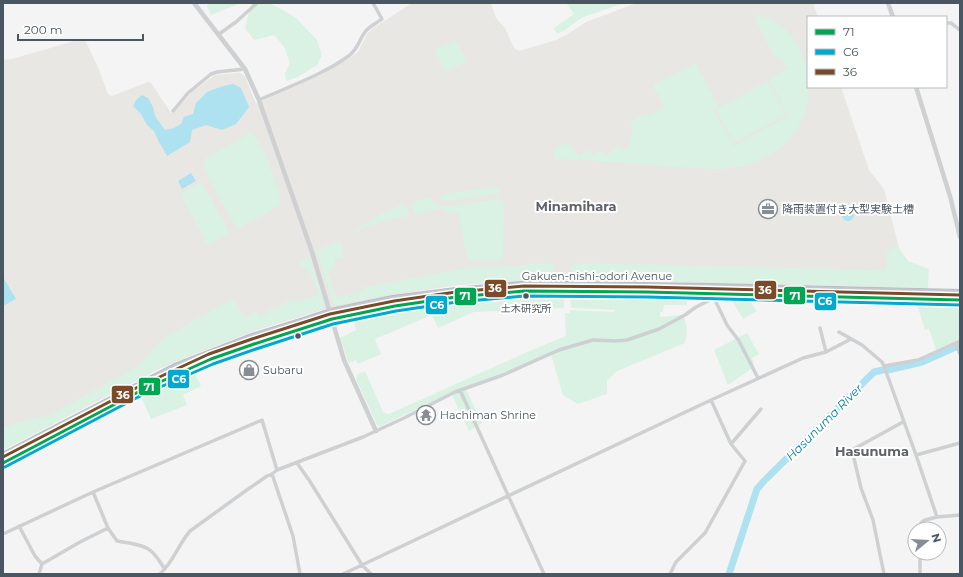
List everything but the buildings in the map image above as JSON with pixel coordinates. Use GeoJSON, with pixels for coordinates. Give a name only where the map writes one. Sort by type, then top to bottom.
{"type":"FeatureCollection","features":[{"type":"Feature","properties":{"kind":"highway","name":"Gakuen-nishi-odori Avenue"},"geometry":{"type":"LineString","coordinates":[[3,463],[140,391],[252,337],[393,299],[483,288],[522,285],[705,287],[960,293]]}},
{"type":"Feature","properties":{"kind":"highway","name":"Gakuen-nishi-odori Avenue"},"geometry":{"type":"LineString","coordinates":[[332,316],[427,300],[532,291],[639,292],[714,296],[960,300]]}},
{"type":"Feature","properties":{"kind":"highway","name":"Gakuen-nishi-odori Avenue"},"geometry":{"type":"LineString","coordinates":[[3,456],[175,367],[212,356]]}},
{"type":"Feature","properties":{"kind":"street"},"geometry":{"type":"LineString","coordinates":[[194,3],[246,69],[259,100],[312,252],[344,360],[376,430]]}},
{"type":"Feature","properties":{"kind":"street"},"geometry":{"type":"LineString","coordinates":[[219,34],[236,22],[257,3]]}},
{"type":"Feature","properties":{"kind":"street"},"geometry":{"type":"LineString","coordinates":[[259,100],[322,72],[351,53],[358,45],[365,32],[382,19],[373,3]]}},
{"type":"Feature","properties":{"kind":"street"},"geometry":{"type":"LineString","coordinates":[[888,3],[893,16]]}},
{"type":"Feature","properties":{"kind":"street"},"geometry":{"type":"LineString","coordinates":[[947,23],[951,23],[960,30]]}},
{"type":"Feature","properties":{"kind":"street"},"geometry":{"type":"LineString","coordinates":[[173,111],[188,93],[211,74],[246,69]]}},
{"type":"Feature","properties":{"kind":"street"},"geometry":{"type":"LineString","coordinates":[[916,88],[948,189],[960,237]]}},
{"type":"Feature","properties":{"kind":"street"},"geometry":{"type":"LineString","coordinates":[[160,574],[170,563],[184,538],[190,531],[277,470],[362,437],[460,390],[503,375],[559,350],[599,340],[622,341],[659,328],[685,315],[714,296],[723,318],[739,341],[758,378]]}},
{"type":"Feature","properties":{"kind":"street"},"geometry":{"type":"LineString","coordinates":[[820,328],[826,352]]}},
{"type":"Feature","properties":{"kind":"street"},"geometry":{"type":"LineString","coordinates":[[839,332],[858,342],[882,362],[937,517]]}},
{"type":"Feature","properties":{"kind":"street"},"geometry":{"type":"LineString","coordinates":[[343,574],[758,378],[803,358],[826,352],[851,339]]}},
{"type":"Feature","properties":{"kind":"street"},"geometry":{"type":"LineString","coordinates":[[884,366],[918,360],[960,341]]}},
{"type":"Feature","properties":{"kind":"street"},"geometry":{"type":"LineString","coordinates":[[956,344],[960,354]]}},
{"type":"Feature","properties":{"kind":"street"},"geometry":{"type":"LineString","coordinates":[[460,390],[544,574]]}},
{"type":"Feature","properties":{"kind":"street"},"geometry":{"type":"LineString","coordinates":[[670,574],[676,562],[705,533],[745,461],[731,444],[711,400]]}},
{"type":"Feature","properties":{"kind":"street"},"geometry":{"type":"LineString","coordinates":[[731,444],[761,409]]}},
{"type":"Feature","properties":{"kind":"street"},"geometry":{"type":"LineString","coordinates":[[3,534],[93,492],[262,420],[277,470]]}},
{"type":"Feature","properties":{"kind":"street"},"geometry":{"type":"LineString","coordinates":[[884,574],[873,520],[860,488],[852,450],[903,422]]}},
{"type":"Feature","properties":{"kind":"street"},"geometry":{"type":"LineString","coordinates":[[916,455],[960,443]]}},
{"type":"Feature","properties":{"kind":"street"},"geometry":{"type":"LineString","coordinates":[[297,463],[362,565],[371,574]]}},
{"type":"Feature","properties":{"kind":"street"},"geometry":{"type":"LineString","coordinates":[[272,474],[293,536],[300,574]]}},
{"type":"Feature","properties":{"kind":"street"},"geometry":{"type":"LineString","coordinates":[[93,492],[108,528],[117,541],[151,550],[165,569]]}},
{"type":"Feature","properties":{"kind":"street"},"geometry":{"type":"LineString","coordinates":[[924,521],[937,517],[960,515]]}},
{"type":"Feature","properties":{"kind":"street"},"geometry":{"type":"LineString","coordinates":[[19,526],[35,556],[42,564]]}},
{"type":"Feature","properties":{"kind":"street"},"geometry":{"type":"LineString","coordinates":[[39,574],[42,564],[108,528]]}},
{"type":"Feature","properties":{"kind":"street"},"geometry":{"type":"LineString","coordinates":[[920,561],[920,574]]}},
{"type":"Feature","properties":{"kind":"shaded area"},"geometry":{"type":"Polygon","coordinates":[[[412,3],[491,3],[496,18],[505,28],[514,48],[519,51],[556,40],[586,22],[637,3],[813,3],[818,16],[807,16],[807,88],[841,88],[869,170],[884,189],[909,287],[555,280],[458,285],[399,294],[322,310],[254,331],[197,353],[161,368],[3,450],[3,60],[12,59],[81,39],[85,40],[98,67],[108,94],[112,96],[148,82],[151,83],[171,113],[173,113],[192,92],[215,75],[240,73],[245,76],[256,104],[323,74],[347,60],[358,52],[367,34],[372,29],[412,3]]]}},
{"type":"Feature","properties":{"kind":"green space"},"geometry":{"type":"Polygon","coordinates":[[[209,3],[241,3],[211,15],[207,6],[209,3]]]}},
{"type":"Feature","properties":{"kind":"green space"},"geometry":{"type":"Polygon","coordinates":[[[250,3],[271,3],[272,5],[296,18],[317,40],[322,55],[317,65],[298,77],[286,81],[285,73],[290,63],[285,48],[274,35],[254,40],[245,28],[251,5],[250,3]]]}},
{"type":"Feature","properties":{"kind":"green space"},"geometry":{"type":"Polygon","coordinates":[[[566,3],[624,3],[583,17],[557,34],[554,28],[574,14],[566,3]]]}},
{"type":"Feature","properties":{"kind":"green space"},"geometry":{"type":"Polygon","coordinates":[[[759,14],[768,18],[791,36],[803,55],[807,72],[807,88],[809,89],[805,112],[795,133],[776,151],[751,164],[716,169],[554,159],[555,147],[571,143],[578,155],[588,150],[592,155],[599,151],[608,154],[616,146],[623,149],[629,147],[633,127],[630,122],[646,113],[648,116],[664,107],[653,85],[696,63],[718,106],[713,109],[734,146],[788,116],[769,79],[787,69],[783,61],[774,56],[755,18],[759,14]]]}},
{"type":"Feature","properties":{"kind":"green space"},"geometry":{"type":"Polygon","coordinates":[[[455,40],[467,61],[446,72],[434,51],[455,40]]]}},
{"type":"Feature","properties":{"kind":"green space"},"geometry":{"type":"Polygon","coordinates":[[[768,81],[786,115],[734,143],[716,109],[768,81]]]}},
{"type":"Feature","properties":{"kind":"green space"},"geometry":{"type":"Polygon","coordinates":[[[252,132],[266,155],[280,196],[279,206],[237,229],[203,167],[206,158],[252,132]]]}},
{"type":"Feature","properties":{"kind":"green space"},"geometry":{"type":"Polygon","coordinates":[[[201,182],[230,233],[208,245],[180,194],[201,182]]]}},
{"type":"Feature","properties":{"kind":"green space"},"geometry":{"type":"Polygon","coordinates":[[[494,187],[497,188],[498,194],[447,201],[441,199],[443,194],[494,187]]]}},
{"type":"Feature","properties":{"kind":"green space"},"geometry":{"type":"Polygon","coordinates":[[[429,197],[439,206],[443,207],[499,199],[502,200],[504,204],[503,259],[470,261],[467,258],[458,212],[447,214],[446,210],[440,209],[416,214],[414,212],[412,203],[429,197]]]}},
{"type":"Feature","properties":{"kind":"green space"},"geometry":{"type":"Polygon","coordinates":[[[403,204],[407,206],[409,216],[381,221],[377,224],[366,226],[354,233],[353,231],[387,211],[403,204]]]}},
{"type":"Feature","properties":{"kind":"green space"},"geometry":{"type":"Polygon","coordinates":[[[337,241],[341,243],[344,258],[334,259],[336,268],[328,271],[334,294],[337,297],[361,292],[363,287],[468,268],[523,266],[532,263],[553,264],[554,279],[459,284],[398,293],[356,301],[339,306],[333,303],[317,251],[337,241]]]}},
{"type":"Feature","properties":{"kind":"green space"},"geometry":{"type":"Polygon","coordinates":[[[898,247],[908,261],[929,269],[928,288],[576,279],[571,275],[571,265],[575,263],[884,270],[887,268],[886,255],[889,249],[898,247]]]}},
{"type":"Feature","properties":{"kind":"green space"},"geometry":{"type":"Polygon","coordinates":[[[309,257],[325,303],[322,309],[254,330],[161,367],[3,450],[3,428],[17,422],[48,416],[137,367],[162,339],[232,299],[244,317],[257,311],[260,316],[293,299],[295,302],[318,295],[319,293],[309,270],[301,267],[301,261],[309,257]]]}},
{"type":"Feature","properties":{"kind":"green space"},"geometry":{"type":"Polygon","coordinates":[[[531,296],[562,296],[564,298],[564,308],[474,312],[438,328],[432,315],[375,339],[381,354],[358,364],[356,360],[349,363],[340,338],[356,330],[354,320],[398,310],[468,300],[531,296]]]}},
{"type":"Feature","properties":{"kind":"green space"},"geometry":{"type":"Polygon","coordinates":[[[571,296],[687,298],[687,305],[664,305],[663,312],[660,312],[660,317],[682,315],[687,325],[685,343],[617,371],[607,381],[607,394],[578,404],[563,395],[551,355],[465,387],[482,423],[469,431],[451,393],[378,427],[356,379],[357,375],[365,371],[383,412],[389,414],[566,336],[565,313],[570,313],[570,310],[614,312],[615,310],[571,308],[571,296]]]}},
{"type":"Feature","properties":{"kind":"green space"},"geometry":{"type":"Polygon","coordinates":[[[731,299],[749,300],[757,311],[743,319],[731,299]]]}},
{"type":"Feature","properties":{"kind":"green space"},"geometry":{"type":"Polygon","coordinates":[[[917,304],[960,304],[960,339],[936,350],[929,329],[925,330],[917,304]]]}},
{"type":"Feature","properties":{"kind":"green space"},"geometry":{"type":"Polygon","coordinates":[[[747,333],[759,354],[752,358],[754,367],[728,385],[714,350],[747,333]]]}},
{"type":"Feature","properties":{"kind":"green space"},"geometry":{"type":"Polygon","coordinates":[[[194,372],[201,386],[183,395],[187,405],[151,419],[141,397],[194,372]]]}},
{"type":"Feature","properties":{"kind":"water"},"geometry":{"type":"Polygon","coordinates":[[[233,84],[241,88],[249,107],[236,124],[222,130],[206,125],[192,130],[190,142],[167,156],[154,131],[147,125],[141,114],[133,106],[136,100],[142,95],[148,98],[153,107],[155,116],[165,130],[174,128],[181,124],[184,117],[193,114],[196,103],[207,92],[233,84]]]}},
{"type":"Feature","properties":{"kind":"water"},"geometry":{"type":"Polygon","coordinates":[[[191,173],[196,181],[182,189],[178,181],[191,173]]]}},
{"type":"Feature","properties":{"kind":"water"},"geometry":{"type":"Polygon","coordinates":[[[846,209],[850,209],[854,215],[850,221],[846,221],[842,217],[842,213],[846,209]]]}},
{"type":"Feature","properties":{"kind":"water"},"geometry":{"type":"Polygon","coordinates":[[[3,277],[16,299],[3,306],[3,277]]]}},
{"type":"Feature","properties":{"kind":"waterway","name":"Hasunuma River"},"geometry":{"type":"LineString","coordinates":[[888,370],[922,362],[960,345]]}},
{"type":"Feature","properties":{"kind":"waterway","name":"Hasunuma River"},"geometry":{"type":"LineString","coordinates":[[767,478],[874,372],[883,370]]}},
{"type":"Feature","properties":{"kind":"waterway","name":"Hasunuma River"},"geometry":{"type":"LineString","coordinates":[[729,574],[757,489],[764,481]]}},
{"type":"Feature","properties":{"kind":"transit line","name":"36"},"geometry":{"type":"LineString","coordinates":[[3,457],[138,387],[209,354],[330,314],[394,301],[456,292],[524,286],[647,287],[960,295]]}},
{"type":"Feature","properties":{"kind":"transit line","name":"71"},"geometry":{"type":"LineString","coordinates":[[3,463],[140,391],[211,359],[332,319],[395,306],[456,297],[524,291],[647,292],[960,300]]}},
{"type":"Feature","properties":{"kind":"transit line","name":"C6"},"geometry":{"type":"LineString","coordinates":[[5,467],[142,395],[213,364],[333,324],[396,311],[457,302],[524,296],[647,297],[960,305]]}},
{"type":"Feature","properties":{"kind":"place","name":"降雨装置付き大型実験土槽"},"geometry":{"type":"Point","coordinates":[768,209]}},
{"type":"Feature","properties":{"kind":"place","name":"土木研究所"},"geometry":{"type":"Point","coordinates":[526,296]}},
{"type":"Feature","properties":{"kind":"place","name":"Subaru"},"geometry":{"type":"Point","coordinates":[249,370]}},
{"type":"Feature","properties":{"kind":"place","name":"Hachiman Shrine"},"geometry":{"type":"Point","coordinates":[426,415]}},
{"type":"Feature","properties":{"kind":"district","name":"Minamihara"},"geometry":{"type":"Point","coordinates":[576,206]}},
{"type":"Feature","properties":{"kind":"district","name":"Hasunuma"},"geometry":{"type":"Point","coordinates":[872,451]}}]}
